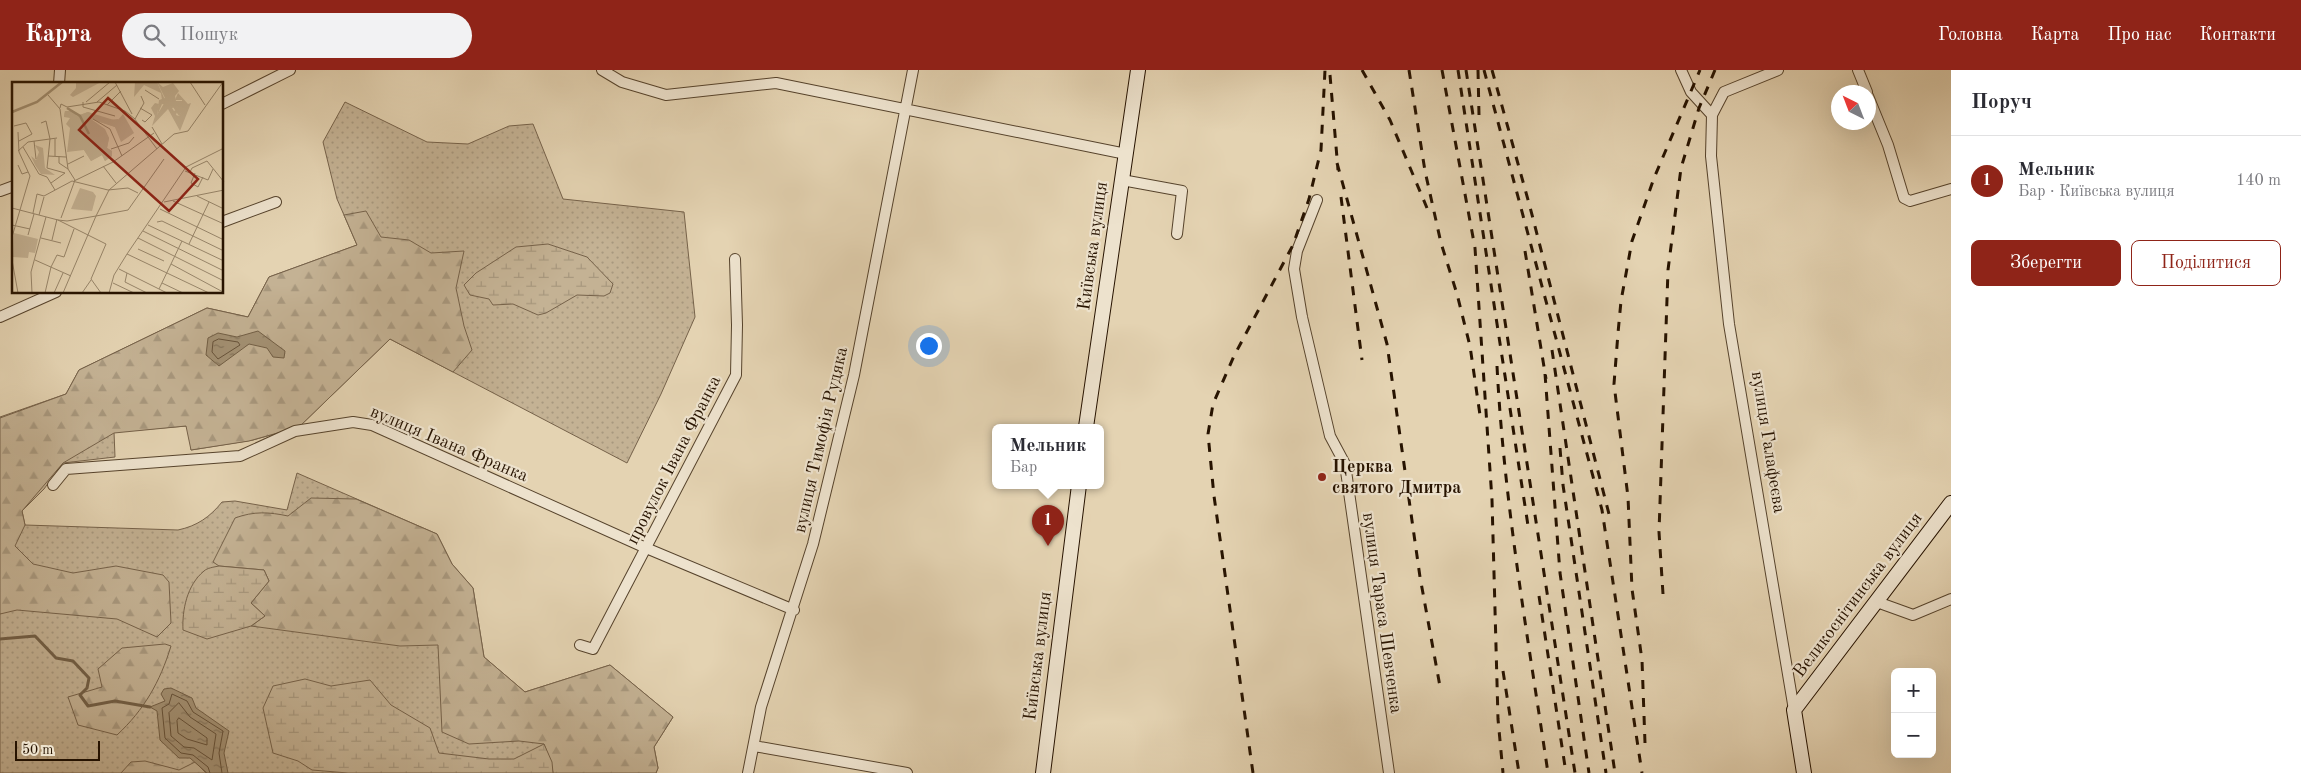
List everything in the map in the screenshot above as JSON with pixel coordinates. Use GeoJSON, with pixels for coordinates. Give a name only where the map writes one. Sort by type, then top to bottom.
{"type":"FeatureCollection","features":[{"type":"Feature","properties":{"kind":"main road","name":"Київська вулиця"},"geometry":{"type":"LineString","coordinates":[[1086,424],[1138,70]]}},
{"type":"Feature","properties":{"kind":"main road","name":"Київська вулиця"},"geometry":{"type":"LineString","coordinates":[[1043,773],[1078,489]]}},
{"type":"Feature","properties":{"kind":"main road","name":"Великоснітинська вулиця"},"geometry":{"type":"LineString","coordinates":[[1794,710],[1951,503]]}},
{"type":"Feature","properties":{"kind":"main road","name":"вулиця Галафеєва"},"geometry":{"type":"LineString","coordinates":[[1794,710],[1804,773]]}},
{"type":"Feature","properties":{"kind":"street"},"geometry":{"type":"LineString","coordinates":[[224,103],[290,70]]}},
{"type":"Feature","properties":{"kind":"street"},"geometry":{"type":"LineString","coordinates":[[602,70],[622,82],[666,95],[776,83],[1126,154]]}},
{"type":"Feature","properties":{"kind":"street","name":"вулиця Тимофія Рудяка"},"geometry":{"type":"LineString","coordinates":[[748,773],[761,706],[794,610],[813,544],[854,374],[913,70]]}},
{"type":"Feature","properties":{"kind":"street"},"geometry":{"type":"LineString","coordinates":[[1681,70],[1691,92],[1712,115],[1724,92],[1778,70]]}},
{"type":"Feature","properties":{"kind":"street"},"geometry":{"type":"LineString","coordinates":[[1858,70],[1864,85]]}},
{"type":"Feature","properties":{"kind":"street","name":"вулиця Галафеєва"},"geometry":{"type":"LineString","coordinates":[[1712,115],[1711,156],[1729,324],[1794,710]]}},
{"type":"Feature","properties":{"kind":"street"},"geometry":{"type":"LineString","coordinates":[[1876,116],[1888,145],[1904,198],[1910,201],[1951,189]]}},
{"type":"Feature","properties":{"kind":"street"},"geometry":{"type":"LineString","coordinates":[[1122,180],[1182,191],[1177,234]]}},
{"type":"Feature","properties":{"kind":"street"},"geometry":{"type":"LineString","coordinates":[[0,191],[12,187]]}},
{"type":"Feature","properties":{"kind":"street","name":"вулиця Тараса Шевченка"},"geometry":{"type":"LineString","coordinates":[[1317,200],[1297,251],[1294,269],[1302,317],[1330,436],[1345,464],[1389,773]]}},
{"type":"Feature","properties":{"kind":"street"},"geometry":{"type":"LineString","coordinates":[[224,221],[276,202]]}},
{"type":"Feature","properties":{"kind":"street","name":"провулок Івана Франка"},"geometry":{"type":"LineString","coordinates":[[580,646],[594,649],[736,374],[738,325],[735,259]]}},
{"type":"Feature","properties":{"kind":"street"},"geometry":{"type":"LineString","coordinates":[[0,317],[52,294]]}},
{"type":"Feature","properties":{"kind":"street","name":"вулиця Івана Франка"},"geometry":{"type":"LineString","coordinates":[[53,485],[66,469],[240,456],[295,431],[353,422],[372,425],[646,548],[794,610]]}},
{"type":"Feature","properties":{"kind":"street"},"geometry":{"type":"LineString","coordinates":[[1877,602],[1913,615],[1951,599]]}},
{"type":"Feature","properties":{"kind":"street"},"geometry":{"type":"LineString","coordinates":[[754,746],[907,773]]}},
{"type":"Feature","properties":{"kind":"green space"},"geometry":{"type":"Polygon","coordinates":[[[345,102],[427,142],[468,144],[509,126],[533,124],[563,199],[684,212],[695,317],[661,394],[627,463],[390,339],[299,427],[253,440],[191,450],[191,434],[186,426],[114,432],[115,457],[63,463],[44,489],[22,511],[25,525],[178,530],[203,520],[222,502],[235,501],[287,510],[297,473],[437,534],[452,564],[473,588],[484,657],[525,692],[610,665],[673,717],[654,747],[658,768],[656,773],[0,773],[0,417],[66,394],[79,370],[207,308],[248,317],[269,277],[357,245],[337,199],[323,142],[345,102]]]}},
{"type":"Feature","properties":{"kind":"green space"},"geometry":{"type":"Polygon","coordinates":[[[366,211],[381,237],[409,240],[431,253],[464,251],[456,288],[464,326],[472,350],[453,372],[390,339],[299,427],[249,441],[191,450],[186,426],[114,433],[63,463],[22,511],[25,525],[15,546],[33,564],[73,573],[116,566],[163,575],[169,582],[171,623],[157,637],[117,619],[17,610],[0,614],[0,418],[66,394],[79,370],[207,308],[248,317],[269,277],[357,245],[344,215],[366,211]]]}},
{"type":"Feature","properties":{"kind":"green space"},"geometry":{"type":"Polygon","coordinates":[[[548,244],[587,257],[613,284],[610,293],[604,296],[577,295],[546,313],[538,315],[513,304],[493,305],[489,299],[470,295],[464,285],[476,273],[516,247],[548,244]]]}},
{"type":"Feature","properties":{"kind":"green space"},"geometry":{"type":"Polygon","coordinates":[[[311,498],[356,499],[437,534],[452,564],[473,588],[484,657],[525,692],[610,665],[673,717],[654,747],[658,768],[656,773],[553,773],[544,744],[519,741],[469,744],[442,732],[438,645],[400,646],[251,626],[265,616],[251,603],[269,581],[264,570],[219,566],[213,562],[235,518],[262,513],[288,516],[311,498]]]}},
{"type":"Feature","properties":{"kind":"green space"},"geometry":{"type":"Polygon","coordinates":[[[219,566],[264,570],[269,581],[251,603],[265,616],[251,626],[207,639],[183,630],[183,614],[193,583],[207,569],[219,566]]]}},
{"type":"Feature","properties":{"kind":"green space"},"geometry":{"type":"Polygon","coordinates":[[[165,644],[171,646],[162,672],[150,695],[135,716],[117,735],[78,725],[68,697],[102,687],[98,669],[122,648],[165,644]]]}},
{"type":"Feature","properties":{"kind":"green space"},"geometry":{"type":"Polygon","coordinates":[[[305,679],[331,686],[370,680],[391,705],[430,728],[439,753],[489,759],[514,759],[544,744],[552,762],[553,773],[348,773],[312,770],[298,761],[273,753],[263,708],[273,686],[305,679]]]}},
{"type":"Feature","properties":{"kind":"green space"},"geometry":{"type":"Polygon","coordinates":[[[145,761],[179,770],[195,762],[206,773],[121,773],[131,762],[145,761]]]}},
{"type":"Feature","properties":{"kind":"water"},"geometry":{"type":"Polygon","coordinates":[[[258,331],[285,351],[284,358],[273,357],[267,348],[249,344],[219,366],[206,355],[208,338],[218,333],[237,337],[258,331]]]}},
{"type":"Feature","properties":{"kind":"water"},"geometry":{"type":"Polygon","coordinates":[[[171,688],[192,698],[196,708],[229,731],[224,753],[228,773],[207,773],[190,758],[179,758],[160,740],[157,711],[150,707],[165,701],[161,694],[164,689],[171,688]]]}},
{"type":"Feature","properties":{"kind":"waterway"},"geometry":{"type":"LineString","coordinates":[[0,639],[35,636],[56,658],[73,661],[89,678],[87,688],[80,695],[88,706],[115,701],[150,707]]}},
{"type":"Feature","properties":{"kind":"railway"},"geometry":{"type":"LineString","coordinates":[[1253,773],[1214,496],[1208,434],[1213,404],[1234,356],[1293,245],[1309,199],[1321,150],[1325,70]]}},
{"type":"Feature","properties":{"kind":"railway"},"geometry":{"type":"LineString","coordinates":[[1362,70],[1390,120],[1427,208]]}},
{"type":"Feature","properties":{"kind":"railway"},"geometry":{"type":"LineString","coordinates":[[1409,70],[1425,171],[1441,243],[1457,294],[1470,346],[1480,415]]}},
{"type":"Feature","properties":{"kind":"railway"},"geometry":{"type":"LineString","coordinates":[[1442,70],[1475,248],[1492,500],[1498,719],[1503,773]]}},
{"type":"Feature","properties":{"kind":"railway"},"geometry":{"type":"LineString","coordinates":[[1458,70],[1529,532]]}},
{"type":"Feature","properties":{"kind":"railway"},"geometry":{"type":"LineString","coordinates":[[1466,70],[1575,773]]}},
{"type":"Feature","properties":{"kind":"railway"},"geometry":{"type":"LineString","coordinates":[[1478,70],[1479,115]]}},
{"type":"Feature","properties":{"kind":"railway"},"geometry":{"type":"LineString","coordinates":[[1484,70],[1602,510],[1642,773]]}},
{"type":"Feature","properties":{"kind":"railway"},"geometry":{"type":"LineString","coordinates":[[1492,70],[1530,207],[1609,514]]}},
{"type":"Feature","properties":{"kind":"railway"},"geometry":{"type":"LineString","coordinates":[[1645,743],[1642,660],[1632,589],[1628,497],[1614,384],[1618,333],[1621,301],[1632,241],[1654,178],[1700,70]]}},
{"type":"Feature","properties":{"kind":"railway"},"geometry":{"type":"LineString","coordinates":[[1663,594],[1659,532],[1668,270],[1681,168],[1699,108],[1715,70]]}},
{"type":"Feature","properties":{"kind":"railway"},"geometry":{"type":"LineString","coordinates":[[1330,75],[1338,170]]}},
{"type":"Feature","properties":{"kind":"railway"},"geometry":{"type":"LineString","coordinates":[[1337,163],[1387,344],[1420,577],[1441,692]]}},
{"type":"Feature","properties":{"kind":"railway"},"geometry":{"type":"LineString","coordinates":[[1341,197],[1362,360]]}},
{"type":"Feature","properties":{"kind":"railway"},"geometry":{"type":"LineString","coordinates":[[1525,251],[1546,379]]}},
{"type":"Feature","properties":{"kind":"railway"},"geometry":{"type":"LineString","coordinates":[[1552,350],[1615,773]]}},
{"type":"Feature","properties":{"kind":"railway"},"geometry":{"type":"LineString","coordinates":[[1497,366],[1500,417],[1511,519],[1548,773]]}},
{"type":"Feature","properties":{"kind":"railway"},"geometry":{"type":"LineString","coordinates":[[1545,374],[1560,573],[1589,773]]}},
{"type":"Feature","properties":{"kind":"railway"},"geometry":{"type":"LineString","coordinates":[[1560,448],[1563,485],[1606,773]]}},
{"type":"Feature","properties":{"kind":"railway"},"geometry":{"type":"LineString","coordinates":[[1539,596],[1566,773]]}},
{"type":"Feature","properties":{"kind":"railway"},"geometry":{"type":"LineString","coordinates":[[1503,671],[1519,773]]}},
{"type":"Feature","properties":{"kind":"place","name":"Церква святого Дмитра"},"geometry":{"type":"Point","coordinates":[1322,477]}},
{"type":"Feature","properties":{"kind":"place","name":"Мельник"},"geometry":{"type":"Point","coordinates":[1048,546]}}]}
